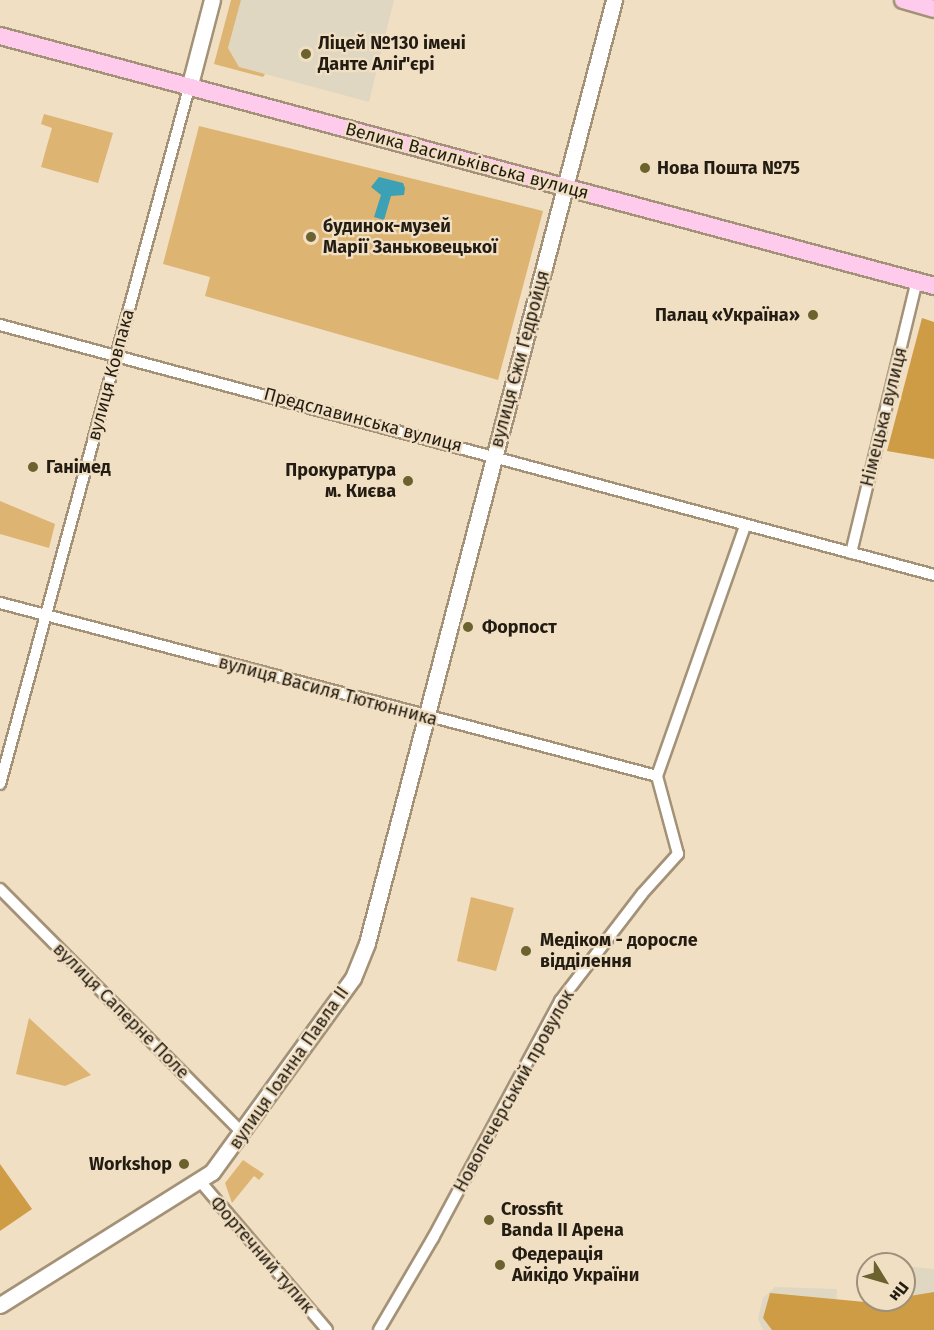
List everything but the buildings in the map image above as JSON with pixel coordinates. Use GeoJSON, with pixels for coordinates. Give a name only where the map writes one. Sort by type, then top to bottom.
{"type":"FeatureCollection","features":[{"type":"Feature","properties":{"kind":"main road"},"geometry":{"type":"LineString","coordinates":[[903,0],[934,9]]}},
{"type":"Feature","properties":{"kind":"main road","name":"Велика Васильківська вулиця"},"geometry":{"type":"LineString","coordinates":[[0,36],[934,286]]}},
{"type":"Feature","properties":{"kind":"street","name":"вулиця Ковпака"},"geometry":{"type":"LineString","coordinates":[[0,784],[212,0]]}},
{"type":"Feature","properties":{"kind":"street","name":"вулиця Єжи Ґедройця"},"geometry":{"type":"LineString","coordinates":[[426,718],[494,454],[567,187],[614,0]]}},
{"type":"Feature","properties":{"kind":"street","name":"Німецька вулиця"},"geometry":{"type":"LineString","coordinates":[[851,553],[917,281]]}},
{"type":"Feature","properties":{"kind":"street","name":"Предславинська вулиця"},"geometry":{"type":"LineString","coordinates":[[0,325],[494,454],[746,526],[934,575]]}},
{"type":"Feature","properties":{"kind":"street"},"geometry":{"type":"LineString","coordinates":[[657,776],[746,526]]}},
{"type":"Feature","properties":{"kind":"street","name":"вулиця Василя Тютюнника"},"geometry":{"type":"LineString","coordinates":[[0,603],[426,718],[657,776]]}},
{"type":"Feature","properties":{"kind":"street","name":"вулиця Іоанна Павла II"},"geometry":{"type":"LineString","coordinates":[[0,1305],[199,1180],[223,1160],[319,1030],[361,960],[426,718]]}},
{"type":"Feature","properties":{"kind":"street","name":"Новопечерський провулок"},"geometry":{"type":"LineString","coordinates":[[379,1330],[433,1238],[560,1000],[678,854],[657,776]]}},
{"type":"Feature","properties":{"kind":"street","name":"вулиця Саперне Поле"},"geometry":{"type":"LineString","coordinates":[[0,889],[243,1134]]}},
{"type":"Feature","properties":{"kind":"street","name":"Фортечний тупик"},"geometry":{"type":"LineString","coordinates":[[199,1180],[327,1330]]}},
{"type":"Feature","properties":{"kind":"shaded area"},"geometry":{"type":"Polygon","coordinates":[[[231,0],[241,0],[228,48],[239,67],[265,74],[263,77],[214,64],[231,0]]]}},
{"type":"Feature","properties":{"kind":"shaded area","name":"Ліцей №130 імені Данте Аліґ'єрі"},"geometry":{"type":"Polygon","coordinates":[[[241,0],[394,0],[369,102],[239,67],[228,48],[241,0]]]}},
{"type":"Feature","properties":{"kind":"shaded area"},"geometry":{"type":"Polygon","coordinates":[[[44,114],[113,133],[98,183],[41,167],[52,128],[41,124],[44,114]]]}},
{"type":"Feature","properties":{"kind":"shaded area"},"geometry":{"type":"Polygon","coordinates":[[[199,126],[543,211],[498,380],[205,296],[210,277],[163,264],[199,126]]]}},
{"type":"Feature","properties":{"kind":"shaded area"},"geometry":{"type":"Polygon","coordinates":[[[922,318],[934,322],[934,459],[887,451],[922,318]]]}},
{"type":"Feature","properties":{"kind":"shaded area"},"geometry":{"type":"Polygon","coordinates":[[[0,501],[55,524],[49,548],[0,534],[0,501]]]}},
{"type":"Feature","properties":{"kind":"shaded area"},"geometry":{"type":"Polygon","coordinates":[[[471,897],[514,908],[496,971],[457,961],[471,897]]]}},
{"type":"Feature","properties":{"kind":"shaded area"},"geometry":{"type":"Polygon","coordinates":[[[29,1018],[91,1075],[65,1086],[16,1074],[29,1018]]]}},
{"type":"Feature","properties":{"kind":"shaded area"},"geometry":{"type":"Polygon","coordinates":[[[243,1160],[264,1174],[259,1180],[254,1176],[232,1203],[225,1183],[243,1160]]]}},
{"type":"Feature","properties":{"kind":"shaded area"},"geometry":{"type":"Polygon","coordinates":[[[0,1164],[32,1209],[0,1231],[0,1164]]]}},
{"type":"Feature","properties":{"kind":"shaded area"},"geometry":{"type":"Polygon","coordinates":[[[916,1267],[934,1269],[934,1310],[916,1309],[916,1267]]]}},
{"type":"Feature","properties":{"kind":"shaded area"},"geometry":{"type":"Polygon","coordinates":[[[775,1287],[837,1289],[835,1330],[763,1330],[758,1319],[763,1298],[775,1287]]]}},
{"type":"Feature","properties":{"kind":"shaded area"},"geometry":{"type":"Polygon","coordinates":[[[934,1292],[934,1330],[772,1330],[763,1318],[770,1293],[856,1301],[856,1312],[916,1312],[916,1295],[934,1292]]]}},
{"type":"Feature","properties":{"kind":"water"},"geometry":{"type":"Polygon","coordinates":[[[379,177],[403,183],[405,188],[404,195],[391,196],[384,220],[374,217],[381,195],[371,187],[379,177]]]}},
{"type":"Feature","properties":{"kind":"place","name":"Ліцей №130 імені Данте Аліґ'єрі"},"geometry":{"type":"Point","coordinates":[306,54]}},
{"type":"Feature","properties":{"kind":"place","name":"Нова Пошта №75"},"geometry":{"type":"Point","coordinates":[645,168]}},
{"type":"Feature","properties":{"kind":"place","name":"будинок-музей Марії Заньковецької"},"geometry":{"type":"Point","coordinates":[311,237]}},
{"type":"Feature","properties":{"kind":"place","name":"Палац «Україна»"},"geometry":{"type":"Point","coordinates":[813,315]}},
{"type":"Feature","properties":{"kind":"place","name":"Ганімед"},"geometry":{"type":"Point","coordinates":[33,467]}},
{"type":"Feature","properties":{"kind":"place","name":"Прокуратура м. Києва"},"geometry":{"type":"Point","coordinates":[408,481]}},
{"type":"Feature","properties":{"kind":"place","name":"Форпост"},"geometry":{"type":"Point","coordinates":[468,627]}},
{"type":"Feature","properties":{"kind":"place","name":"Медіком - доросле відділення"},"geometry":{"type":"Point","coordinates":[526,951]}},
{"type":"Feature","properties":{"kind":"place","name":"Workshop"},"geometry":{"type":"Point","coordinates":[184,1164]}},
{"type":"Feature","properties":{"kind":"place","name":"Crossfit Banda II Арена"},"geometry":{"type":"Point","coordinates":[489,1220]}},
{"type":"Feature","properties":{"kind":"place","name":"Федерація Айкідо України"},"geometry":{"type":"Point","coordinates":[500,1265]}}]}
